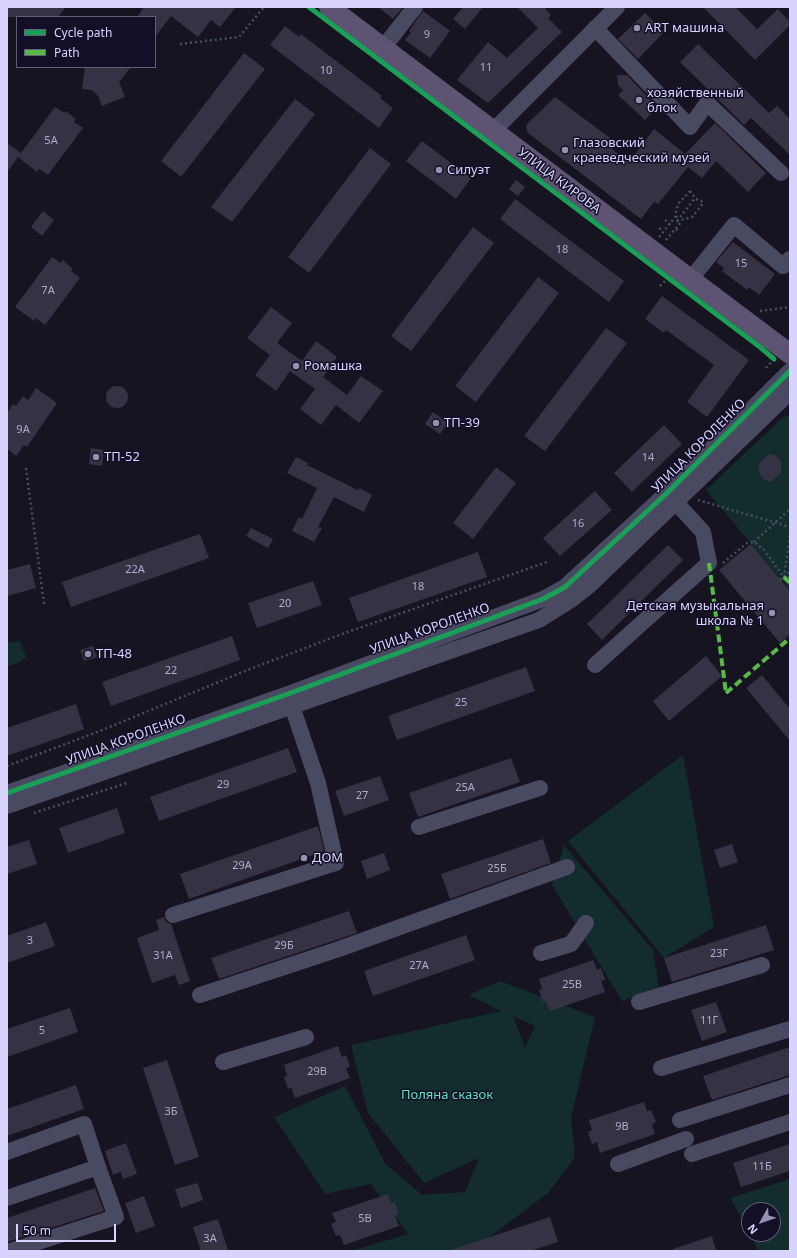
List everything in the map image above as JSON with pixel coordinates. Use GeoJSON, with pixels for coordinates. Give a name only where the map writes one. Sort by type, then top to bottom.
{"type":"FeatureCollection","features":[{"type":"Feature","properties":{"kind":"main road","name":"УЛИЦА КИРОВА"},"geometry":{"type":"LineString","coordinates":[[329,7],[493,131],[682,281],[782,356]]}},
{"type":"Feature","properties":{"kind":"street"},"geometry":{"type":"LineString","coordinates":[[383,48],[415,7]]}},
{"type":"Feature","properties":{"kind":"street"},"geometry":{"type":"LineString","coordinates":[[493,131],[617,7]]}},
{"type":"Feature","properties":{"kind":"street"},"geometry":{"type":"LineString","coordinates":[[595,28],[690,127],[707,103],[781,173]]}},
{"type":"Feature","properties":{"kind":"street"},"geometry":{"type":"LineString","coordinates":[[682,281],[734,225],[783,266],[790,259]]}},
{"type":"Feature","properties":{"kind":"street","name":"УЛИЦА КОРОЛЕНКО"},"geometry":{"type":"LineString","coordinates":[[671,498],[790,371]]}},
{"type":"Feature","properties":{"kind":"street","name":"УЛИЦА КОРОЛЕНКО"},"geometry":{"type":"LineString","coordinates":[[7,806],[290,700],[543,599],[565,586],[671,498],[790,392]]}},
{"type":"Feature","properties":{"kind":"street"},"geometry":{"type":"LineString","coordinates":[[596,665],[709,563],[704,532],[671,498]]}},
{"type":"Feature","properties":{"kind":"street"},"geometry":{"type":"LineString","coordinates":[[173,916],[336,863],[318,783],[290,700]]}},
{"type":"Feature","properties":{"kind":"street","name":"УЛИЦА КОРОЛЕНКО"},"geometry":{"type":"LineString","coordinates":[[7,793],[290,700]]}},
{"type":"Feature","properties":{"kind":"street"},"geometry":{"type":"LineString","coordinates":[[419,827],[540,788]]}},
{"type":"Feature","properties":{"kind":"street"},"geometry":{"type":"LineString","coordinates":[[200,995],[339,950],[567,867]]}},
{"type":"Feature","properties":{"kind":"street"},"geometry":{"type":"LineString","coordinates":[[542,954],[571,944],[586,922]]}},
{"type":"Feature","properties":{"kind":"street"},"geometry":{"type":"LineString","coordinates":[[639,1002],[762,965]]}},
{"type":"Feature","properties":{"kind":"street"},"geometry":{"type":"LineString","coordinates":[[662,1068],[790,1029]]}},
{"type":"Feature","properties":{"kind":"street"},"geometry":{"type":"LineString","coordinates":[[223,1062],[306,1037]]}},
{"type":"Feature","properties":{"kind":"street"},"geometry":{"type":"LineString","coordinates":[[680,1120],[790,1086]]}},
{"type":"Feature","properties":{"kind":"street"},"geometry":{"type":"LineString","coordinates":[[618,1164],[790,1122]]}},
{"type":"Feature","properties":{"kind":"street"},"geometry":{"type":"LineString","coordinates":[[7,1152],[84,1124],[116,1217],[10,1251]]}},
{"type":"Feature","properties":{"kind":"street"},"geometry":{"type":"LineString","coordinates":[[7,1198],[98,1167]]}},
{"type":"Feature","properties":{"kind":"path"},"geometry":{"type":"LineString","coordinates":[[180,44],[240,37],[264,7]]}},
{"type":"Feature","properties":{"kind":"path"},"geometry":{"type":"LineString","coordinates":[[659,237],[676,215],[678,205],[684,195],[690,191],[695,198],[703,202],[694,215],[682,220],[677,220]]}},
{"type":"Feature","properties":{"kind":"path"},"geometry":{"type":"LineString","coordinates":[[677,220],[695,198]]}},
{"type":"Feature","properties":{"kind":"path"},"geometry":{"type":"LineString","coordinates":[[676,215],[677,220]]}},
{"type":"Feature","properties":{"kind":"path"},"geometry":{"type":"LineString","coordinates":[[665,220],[670,224]]}},
{"type":"Feature","properties":{"kind":"path"},"geometry":{"type":"LineString","coordinates":[[666,241],[682,220]]}},
{"type":"Feature","properties":{"kind":"path"},"geometry":{"type":"LineString","coordinates":[[659,228],[663,232]]}},
{"type":"Feature","properties":{"kind":"path"},"geometry":{"type":"LineString","coordinates":[[676,229],[680,232]]}},
{"type":"Feature","properties":{"kind":"path"},"geometry":{"type":"LineString","coordinates":[[670,236],[674,239]]}},
{"type":"Feature","properties":{"kind":"path"},"geometry":{"type":"LineString","coordinates":[[662,273],[682,281]]}},
{"type":"Feature","properties":{"kind":"path"},"geometry":{"type":"LineString","coordinates":[[757,312],[790,307]]}},
{"type":"Feature","properties":{"kind":"path"},"geometry":{"type":"LineString","coordinates":[[769,355],[782,356]]}},
{"type":"Feature","properties":{"kind":"path"},"geometry":{"type":"LineString","coordinates":[[26,468],[44,604]]}},
{"type":"Feature","properties":{"kind":"path"},"geometry":{"type":"LineString","coordinates":[[697,500],[790,527]]}},
{"type":"Feature","properties":{"kind":"path"},"geometry":{"type":"LineString","coordinates":[[722,563],[747,543],[754,542],[790,509]]}},
{"type":"Feature","properties":{"kind":"path"},"geometry":{"type":"LineString","coordinates":[[784,577],[790,536]]}},
{"type":"Feature","properties":{"kind":"path"},"geometry":{"type":"LineString","coordinates":[[754,542],[764,550],[784,577]]}},
{"type":"Feature","properties":{"kind":"path"},"geometry":{"type":"LineString","coordinates":[[7,766],[100,731],[250,669],[342,634],[547,562]]}},
{"type":"Feature","properties":{"kind":"path"},"geometry":{"type":"LineString","coordinates":[[780,580],[790,572]]}},
{"type":"Feature","properties":{"kind":"path"},"geometry":{"type":"LineString","coordinates":[[784,577],[790,577]]}},
{"type":"Feature","properties":{"kind":"path"},"geometry":{"type":"LineString","coordinates":[[30,815],[127,783]]}},
{"type":"Feature","properties":{"kind":"green space"},"geometry":{"type":"Polygon","coordinates":[[[790,415],[790,590],[706,490],[782,418],[790,415]]]}},
{"type":"Feature","properties":{"kind":"green space"},"geometry":{"type":"Polygon","coordinates":[[[20,641],[26,657],[19,663],[7,666],[7,643],[20,641]]]}},
{"type":"Feature","properties":{"kind":"green space"},"geometry":{"type":"Polygon","coordinates":[[[683,755],[714,927],[664,958],[568,841],[683,755]]]}},
{"type":"Feature","properties":{"kind":"green space"},"geometry":{"type":"Polygon","coordinates":[[[564,845],[653,950],[659,988],[622,1001],[552,885],[564,845]]]}},
{"type":"Feature","properties":{"kind":"green space","name":"Поляна сказок"},"geometry":{"type":"Polygon","coordinates":[[[500,981],[595,1017],[571,1118],[575,1157],[548,1193],[471,1251],[351,1251],[408,1234],[371,1184],[325,1194],[274,1117],[345,1086],[385,1163],[422,1195],[465,1192],[479,1158],[424,1183],[368,1113],[351,1045],[501,1011],[469,995],[500,981]],[[513,1016],[525,1048],[535,1026],[513,1016]]]}},
{"type":"Feature","properties":{"kind":"green space"},"geometry":{"type":"Polygon","coordinates":[[[790,1179],[790,1251],[758,1251],[754,1242],[781,1242],[781,1202],[741,1202],[741,1218],[730,1198],[790,1179]]]}},
{"type":"Feature","properties":{"kind":"building"},"geometry":{"type":"Polygon","coordinates":[[[7,7],[66,7],[59,16],[7,17],[7,7]]]}},
{"type":"Feature","properties":{"kind":"building"},"geometry":{"type":"Polygon","coordinates":[[[144,7],[236,7],[220,27],[211,20],[198,37],[171,16],[156,36],[156,16],[138,16],[144,7]]]}},
{"type":"Feature","properties":{"kind":"building"},"geometry":{"type":"Polygon","coordinates":[[[378,7],[403,7],[393,19],[378,7]]]}},
{"type":"Feature","properties":{"kind":"building"},"geometry":{"type":"Polygon","coordinates":[[[463,7],[483,7],[465,29],[453,19],[463,7]]]}},
{"type":"Feature","properties":{"kind":"building"},"geometry":{"type":"Polygon","coordinates":[[[517,7],[544,7],[551,15],[548,18],[562,32],[488,103],[457,80],[488,42],[507,58],[538,28],[517,7]]]}},
{"type":"Feature","properties":{"kind":"building"},"geometry":{"type":"Polygon","coordinates":[[[703,7],[735,7],[757,29],[778,9],[790,22],[790,25],[755,60],[703,7]]]}},
{"type":"Feature","properties":{"kind":"building"},"geometry":{"type":"Polygon","coordinates":[[[423,11],[450,31],[430,58],[405,40],[411,33],[409,31],[423,11]]]}},
{"type":"Feature","properties":{"kind":"building"},"geometry":{"type":"Polygon","coordinates":[[[645,13],[664,32],[638,59],[618,39],[645,13]]]}},
{"type":"Feature","properties":{"kind":"building"},"geometry":{"type":"Polygon","coordinates":[[[285,26],[299,37],[301,34],[382,96],[380,98],[393,108],[379,128],[270,45],[285,26]]]}},
{"type":"Feature","properties":{"kind":"building"},"geometry":{"type":"Polygon","coordinates":[[[698,44],[769,113],[777,106],[790,119],[790,155],[751,118],[744,125],[680,62],[698,44]]]}},
{"type":"Feature","properties":{"kind":"building"},"geometry":{"type":"Polygon","coordinates":[[[244,53],[265,69],[181,177],[161,161],[244,53]]]}},
{"type":"Feature","properties":{"kind":"building"},"geometry":{"type":"Polygon","coordinates":[[[85,68],[130,68],[119,82],[125,97],[102,106],[98,96],[92,90],[82,89],[85,68]]]}},
{"type":"Feature","properties":{"kind":"building","name":"хозяйственный блок"},"geometry":{"type":"Polygon","coordinates":[[[617,75],[627,75],[657,107],[645,120],[618,95],[623,90],[618,85],[617,75]]]}},
{"type":"Feature","properties":{"kind":"building"},"geometry":{"type":"Polygon","coordinates":[[[555,97],[617,143],[612,149],[629,162],[654,129],[685,154],[715,123],[766,173],[748,192],[716,161],[702,178],[688,167],[658,204],[654,202],[641,219],[528,133],[526,127],[528,123],[555,97]]]}},
{"type":"Feature","properties":{"kind":"building"},"geometry":{"type":"Polygon","coordinates":[[[295,99],[315,114],[232,222],[211,207],[295,99]]]}},
{"type":"Feature","properties":{"kind":"building"},"geometry":{"type":"Polygon","coordinates":[[[55,107],[64,113],[66,111],[76,119],[74,122],[83,128],[48,175],[39,169],[37,172],[18,157],[7,172],[7,143],[21,153],[55,107]]]}},
{"type":"Feature","properties":{"kind":"building","name":"Силуэт"},"geometry":{"type":"Polygon","coordinates":[[[422,141],[471,178],[456,199],[406,161],[422,141]]]}},
{"type":"Feature","properties":{"kind":"building"},"geometry":{"type":"Polygon","coordinates":[[[370,148],[391,164],[309,273],[288,257],[370,148]]]}},
{"type":"Feature","properties":{"kind":"building"},"geometry":{"type":"Polygon","coordinates":[[[516,180],[525,187],[518,196],[509,189],[516,180]]]}},
{"type":"Feature","properties":{"kind":"building"},"geometry":{"type":"Polygon","coordinates":[[[515,199],[624,281],[609,302],[500,219],[515,199]]]}},
{"type":"Feature","properties":{"kind":"building"},"geometry":{"type":"Polygon","coordinates":[[[43,211],[54,220],[42,236],[31,227],[43,211]]]}},
{"type":"Feature","properties":{"kind":"building"},"geometry":{"type":"Polygon","coordinates":[[[473,227],[494,243],[411,351],[391,336],[473,227]]]}},
{"type":"Feature","properties":{"kind":"building"},"geometry":{"type":"Polygon","coordinates":[[[733,242],[775,274],[759,295],[749,287],[747,290],[722,271],[724,268],[716,262],[733,242]]]}},
{"type":"Feature","properties":{"kind":"building"},"geometry":{"type":"Polygon","coordinates":[[[52,257],[61,263],[63,260],[73,269],[71,271],[80,278],[45,325],[36,318],[34,321],[15,307],[52,257]]]}},
{"type":"Feature","properties":{"kind":"building"},"geometry":{"type":"Polygon","coordinates":[[[538,277],[559,293],[476,402],[455,386],[538,277]]]}},
{"type":"Feature","properties":{"kind":"building"},"geometry":{"type":"Polygon","coordinates":[[[662,296],[749,360],[707,417],[687,402],[714,365],[666,330],[664,333],[645,319],[662,296]]]}},
{"type":"Feature","properties":{"kind":"building","name":"Ромашка"},"geometry":{"type":"Polygon","coordinates":[[[271,307],[292,323],[277,343],[302,361],[316,341],[337,357],[323,377],[347,395],[361,376],[383,391],[359,423],[336,405],[321,425],[300,409],[315,389],[290,371],[276,391],[255,375],[270,355],[247,338],[271,307]]]}},
{"type":"Feature","properties":{"kind":"building"},"geometry":{"type":"Polygon","coordinates":[[[606,328],[627,343],[545,451],[524,436],[606,328]]]}},
{"type":"Feature","properties":{"kind":"building"},"geometry":{"type":"Polygon","coordinates":[[[117,386],[121,387],[127,393],[127,401],[121,407],[117,408],[113,407],[107,401],[106,397],[107,393],[113,387],[117,386]]]}},
{"type":"Feature","properties":{"kind":"building"},"geometry":{"type":"Polygon","coordinates":[[[36,388],[57,403],[27,447],[24,445],[16,456],[7,449],[7,413],[13,404],[16,406],[23,396],[28,400],[36,388]]]}},
{"type":"Feature","properties":{"kind":"building","name":"ТП-39"},"geometry":{"type":"Polygon","coordinates":[[[433,412],[448,423],[440,434],[425,424],[433,412]]]}},
{"type":"Feature","properties":{"kind":"building"},"geometry":{"type":"Polygon","coordinates":[[[664,425],[682,444],[632,492],[614,473],[664,425]]]}},
{"type":"Feature","properties":{"kind":"building","name":"ТП-52"},"geometry":{"type":"Polygon","coordinates":[[[91,448],[104,450],[102,466],[89,464],[91,448]]]}},
{"type":"Feature","properties":{"kind":"building"},"geometry":{"type":"Polygon","coordinates":[[[769,454],[775,455],[781,461],[781,473],[771,482],[765,480],[760,475],[759,469],[759,464],[769,454]]]}},
{"type":"Feature","properties":{"kind":"building"},"geometry":{"type":"Polygon","coordinates":[[[296,457],[308,463],[307,465],[358,490],[360,488],[372,495],[364,512],[334,497],[318,527],[322,528],[314,542],[292,531],[299,517],[302,519],[317,488],[287,473],[296,457]]]}},
{"type":"Feature","properties":{"kind":"building"},"geometry":{"type":"Polygon","coordinates":[[[496,467],[516,483],[473,539],[453,523],[496,467]]]}},
{"type":"Feature","properties":{"kind":"building"},"geometry":{"type":"Polygon","coordinates":[[[595,491],[612,510],[560,556],[543,538],[595,491]]]}},
{"type":"Feature","properties":{"kind":"building"},"geometry":{"type":"Polygon","coordinates":[[[251,528],[273,539],[268,548],[246,536],[251,528]]]}},
{"type":"Feature","properties":{"kind":"building"},"geometry":{"type":"Polygon","coordinates":[[[200,534],[209,558],[71,607],[62,582],[200,534]]]}},
{"type":"Feature","properties":{"kind":"building","name":"Детская музыкальная школа № 1"},"geometry":{"type":"Polygon","coordinates":[[[751,544],[790,591],[790,634],[780,643],[719,570],[751,544]]]}},
{"type":"Feature","properties":{"kind":"building"},"geometry":{"type":"Polygon","coordinates":[[[668,545],[683,560],[602,640],[587,624],[668,545]]]}},
{"type":"Feature","properties":{"kind":"building"},"geometry":{"type":"Polygon","coordinates":[[[478,552],[487,577],[358,622],[349,598],[478,552]]]}},
{"type":"Feature","properties":{"kind":"building"},"geometry":{"type":"Polygon","coordinates":[[[30,564],[36,588],[7,596],[7,570],[30,564]]]}},
{"type":"Feature","properties":{"kind":"building"},"geometry":{"type":"Polygon","coordinates":[[[313,581],[322,605],[257,628],[248,603],[313,581]]]}},
{"type":"Feature","properties":{"kind":"building"},"geometry":{"type":"Polygon","coordinates":[[[232,636],[240,660],[111,706],[102,682],[232,636]]]}},
{"type":"Feature","properties":{"kind":"building","name":"ТП-48"},"geometry":{"type":"Polygon","coordinates":[[[93,646],[97,657],[84,661],[80,650],[93,646]]]}},
{"type":"Feature","properties":{"kind":"building"},"geometry":{"type":"Polygon","coordinates":[[[706,656],[722,676],[669,721],[653,701],[706,656]]]}},
{"type":"Feature","properties":{"kind":"building"},"geometry":{"type":"Polygon","coordinates":[[[526,667],[535,691],[397,740],[388,716],[526,667]]]}},
{"type":"Feature","properties":{"kind":"building"},"geometry":{"type":"Polygon","coordinates":[[[762,675],[790,709],[790,741],[746,688],[762,675]]]}},
{"type":"Feature","properties":{"kind":"building"},"geometry":{"type":"Polygon","coordinates":[[[76,704],[84,729],[7,756],[7,728],[76,704]]]}},
{"type":"Feature","properties":{"kind":"building"},"geometry":{"type":"Polygon","coordinates":[[[288,748],[297,772],[159,821],[150,797],[288,748]]]}},
{"type":"Feature","properties":{"kind":"building"},"geometry":{"type":"Polygon","coordinates":[[[511,758],[520,782],[418,817],[409,793],[511,758]]]}},
{"type":"Feature","properties":{"kind":"building"},"geometry":{"type":"Polygon","coordinates":[[[380,776],[389,800],[344,816],[335,791],[380,776]]]}},
{"type":"Feature","properties":{"kind":"building"},"geometry":{"type":"Polygon","coordinates":[[[117,808],[125,833],[68,853],[59,828],[117,808]]]}},
{"type":"Feature","properties":{"kind":"building"},"geometry":{"type":"Polygon","coordinates":[[[318,826],[324,851],[189,899],[180,874],[318,826]]]}},
{"type":"Feature","properties":{"kind":"building"},"geometry":{"type":"Polygon","coordinates":[[[543,839],[551,863],[450,899],[441,874],[543,839]]]}},
{"type":"Feature","properties":{"kind":"building"},"geometry":{"type":"Polygon","coordinates":[[[29,840],[37,864],[7,874],[7,847],[29,840]]]}},
{"type":"Feature","properties":{"kind":"building"},"geometry":{"type":"Polygon","coordinates":[[[732,844],[738,862],[720,868],[714,850],[732,844]]]}},
{"type":"Feature","properties":{"kind":"building"},"geometry":{"type":"Polygon","coordinates":[[[384,853],[390,870],[367,879],[361,861],[384,853]]]}},
{"type":"Feature","properties":{"kind":"building"},"geometry":{"type":"Polygon","coordinates":[[[349,911],[357,933],[219,979],[211,958],[349,911]]]}},
{"type":"Feature","properties":{"kind":"building"},"geometry":{"type":"Polygon","coordinates":[[[164,917],[166,922],[171,924],[190,981],[179,985],[175,975],[152,983],[137,938],[159,930],[156,920],[164,917]]]}},
{"type":"Feature","properties":{"kind":"building"},"geometry":{"type":"Polygon","coordinates":[[[46,922],[55,946],[7,963],[7,936],[46,922]]]}},
{"type":"Feature","properties":{"kind":"building"},"geometry":{"type":"Polygon","coordinates":[[[766,925],[774,950],[672,982],[664,958],[766,925]]]}},
{"type":"Feature","properties":{"kind":"building"},"geometry":{"type":"Polygon","coordinates":[[[466,935],[475,960],[373,996],[364,971],[466,935]]]}},
{"type":"Feature","properties":{"kind":"building"},"geometry":{"type":"Polygon","coordinates":[[[593,960],[597,970],[601,968],[605,980],[601,981],[605,992],[550,1011],[546,1001],[543,1002],[539,990],[542,989],[539,979],[593,960]]]}},
{"type":"Feature","properties":{"kind":"building"},"geometry":{"type":"Polygon","coordinates":[[[716,1002],[727,1032],[702,1041],[691,1010],[716,1002]]]}},
{"type":"Feature","properties":{"kind":"building"},"geometry":{"type":"Polygon","coordinates":[[[70,1008],[78,1032],[7,1057],[7,1029],[70,1008]]]}},
{"type":"Feature","properties":{"kind":"building"},"geometry":{"type":"Polygon","coordinates":[[[338,1046],[342,1057],[346,1055],[350,1067],[346,1068],[350,1078],[295,1098],[291,1087],[288,1089],[284,1077],[287,1076],[284,1065],[338,1046]]]}},
{"type":"Feature","properties":{"kind":"building"},"geometry":{"type":"Polygon","coordinates":[[[790,1047],[790,1075],[712,1100],[703,1076],[790,1047]]]}},
{"type":"Feature","properties":{"kind":"building"},"geometry":{"type":"Polygon","coordinates":[[[167,1060],[199,1157],[175,1165],[143,1068],[167,1060]]]}},
{"type":"Feature","properties":{"kind":"building"},"geometry":{"type":"Polygon","coordinates":[[[76,1085],[84,1109],[7,1136],[7,1109],[76,1085]]]}},
{"type":"Feature","properties":{"kind":"building"},"geometry":{"type":"Polygon","coordinates":[[[644,1102],[647,1111],[651,1110],[656,1122],[652,1124],[655,1134],[600,1153],[597,1142],[592,1144],[588,1132],[592,1130],[589,1120],[644,1102]]]}},
{"type":"Feature","properties":{"kind":"building"},"geometry":{"type":"Polygon","coordinates":[[[126,1143],[137,1174],[123,1179],[121,1172],[113,1175],[105,1151],[126,1143]]]}},
{"type":"Feature","properties":{"kind":"building"},"geometry":{"type":"Polygon","coordinates":[[[790,1144],[790,1171],[741,1187],[733,1163],[790,1144]]]}},
{"type":"Feature","properties":{"kind":"building"},"geometry":{"type":"Polygon","coordinates":[[[198,1183],[203,1200],[181,1208],[175,1189],[198,1183]]]}},
{"type":"Feature","properties":{"kind":"building"},"geometry":{"type":"Polygon","coordinates":[[[95,1188],[104,1211],[7,1242],[7,1218],[95,1188]]]}},
{"type":"Feature","properties":{"kind":"building"},"geometry":{"type":"Polygon","coordinates":[[[388,1194],[391,1203],[395,1202],[399,1214],[395,1216],[399,1226],[344,1245],[340,1235],[336,1236],[331,1224],[336,1222],[332,1213],[388,1194]]]}},
{"type":"Feature","properties":{"kind":"building"},"geometry":{"type":"Polygon","coordinates":[[[144,1196],[155,1226],[136,1233],[125,1203],[144,1196]]]}},
{"type":"Feature","properties":{"kind":"building"},"geometry":{"type":"Polygon","coordinates":[[[550,1217],[558,1242],[530,1251],[454,1251],[454,1249],[550,1217]]]}},
{"type":"Feature","properties":{"kind":"building"},"geometry":{"type":"Polygon","coordinates":[[[218,1219],[228,1251],[201,1251],[193,1227],[218,1219]]]}},
{"type":"Feature","properties":{"kind":"building"},"geometry":{"type":"Polygon","coordinates":[[[712,1236],[716,1251],[673,1251],[673,1249],[712,1236]]]}},
{"type":"Feature","properties":{"kind":"marked path"},"geometry":{"type":"LineString","coordinates":[[709,563],[726,693]]}},
{"type":"Feature","properties":{"kind":"marked path"},"geometry":{"type":"LineString","coordinates":[[784,577],[790,583]]}},
{"type":"Feature","properties":{"kind":"marked path"},"geometry":{"type":"LineString","coordinates":[[726,693],[790,638]]}},
{"type":"Feature","properties":{"kind":"cycle path"},"geometry":{"type":"LineString","coordinates":[[309,7],[774,359]]}},
{"type":"Feature","properties":{"kind":"cycle path"},"geometry":{"type":"LineString","coordinates":[[7,793],[288,694],[543,599],[565,587],[667,493],[790,371]]}},
{"type":"Feature","properties":{"kind":"place","name":"ART машина"},"geometry":{"type":"Point","coordinates":[637,28]}},
{"type":"Feature","properties":{"kind":"place","name":"хозяйственный блок"},"geometry":{"type":"Point","coordinates":[639,100]}},
{"type":"Feature","properties":{"kind":"place","name":"Глазовский краеведческий музей"},"geometry":{"type":"Point","coordinates":[565,150]}},
{"type":"Feature","properties":{"kind":"place","name":"Силуэт"},"geometry":{"type":"Point","coordinates":[439,170]}},
{"type":"Feature","properties":{"kind":"place","name":"Ромашка"},"geometry":{"type":"Point","coordinates":[296,366]}},
{"type":"Feature","properties":{"kind":"place","name":"ТП-39"},"geometry":{"type":"Point","coordinates":[436,423]}},
{"type":"Feature","properties":{"kind":"place","name":"ТП-52"},"geometry":{"type":"Point","coordinates":[96,457]}},
{"type":"Feature","properties":{"kind":"place","name":"Детская музыкальная школа № 1"},"geometry":{"type":"Point","coordinates":[772,613]}},
{"type":"Feature","properties":{"kind":"place","name":"ТП-48"},"geometry":{"type":"Point","coordinates":[88,654]}},
{"type":"Feature","properties":{"kind":"place","name":"ДОМ"},"geometry":{"type":"Point","coordinates":[304,858]}}]}
